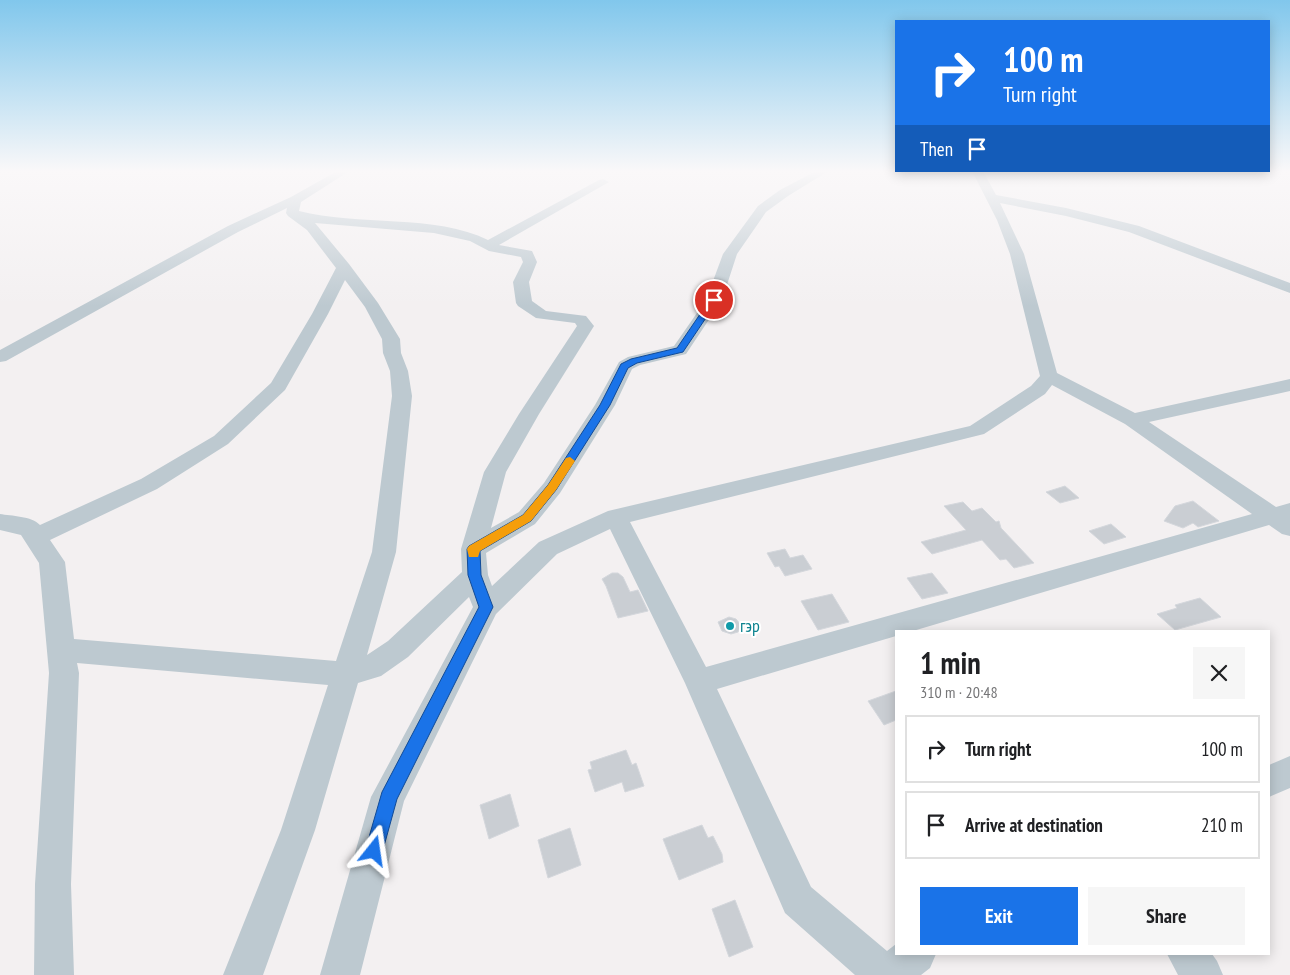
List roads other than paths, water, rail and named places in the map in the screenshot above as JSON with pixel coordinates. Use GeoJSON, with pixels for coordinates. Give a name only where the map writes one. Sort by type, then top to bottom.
{"type":"FeatureCollection","features":[{"type":"Feature","properties":{"kind":"street"},"geometry":{"type":"LineString","coordinates":[[0,357],[234,228],[268,216]]}},
{"type":"Feature","properties":{"kind":"street"},"geometry":{"type":"LineString","coordinates":[[243,975],[298,830],[384,552],[402,396],[399,371],[392,353],[390,339],[372,306],[344,267],[302,216]]}},
{"type":"Feature","properties":{"kind":"street"},"geometry":{"type":"LineString","coordinates":[[306,216],[311,219],[367,225],[434,229],[474,238],[489,245],[527,254],[530,262],[521,282],[524,303],[542,315],[580,319],[586,326],[529,414],[495,472],[474,562],[486,607]]}},
{"type":"Feature","properties":{"kind":"street"},"geometry":{"type":"LineString","coordinates":[[489,245],[542,216]]}},
{"type":"Feature","properties":{"kind":"street"},"geometry":{"type":"LineString","coordinates":[[61,650],[346,674],[371,667],[398,649],[474,562],[527,518],[552,488],[605,405],[625,366],[634,361],[680,350],[714,300],[730,254],[757,216]]}},
{"type":"Feature","properties":{"kind":"street"},"geometry":{"type":"LineString","coordinates":[[1000,216],[1017,254],[1048,376],[1132,420],[1284,518]]}},
{"type":"Feature","properties":{"kind":"street"},"geometry":{"type":"LineString","coordinates":[[1080,216],[1134,229],[1290,288]]}},
{"type":"Feature","properties":{"kind":"street"},"geometry":{"type":"LineString","coordinates":[[35,537],[149,484],[221,440],[278,386],[320,314],[344,267]]}},
{"type":"Feature","properties":{"kind":"street"},"geometry":{"type":"LineString","coordinates":[[340,975],[388,798],[486,607],[548,548],[616,518],[978,430],[1038,390],[1048,376]]}},
{"type":"Feature","properties":{"kind":"street"},"geometry":{"type":"LineString","coordinates":[[1132,420],[1290,385]]}},
{"type":"Feature","properties":{"kind":"street"},"geometry":{"type":"LineString","coordinates":[[616,518],[699,682],[798,900],[886,975],[915,955]]}},
{"type":"Feature","properties":{"kind":"street"},"geometry":{"type":"LineString","coordinates":[[699,682],[1284,518]]}},
{"type":"Feature","properties":{"kind":"street"},"geometry":{"type":"LineString","coordinates":[[0,522],[29,528],[52,562],[64,672],[53,884],[54,975]]}},
{"type":"Feature","properties":{"kind":"street"},"geometry":{"type":"LineString","coordinates":[[1188,955],[1203,975]]}},
{"type":"Feature","properties":{"kind":"place","name":"гэр"},"geometry":{"type":"Point","coordinates":[730,626]}}]}
